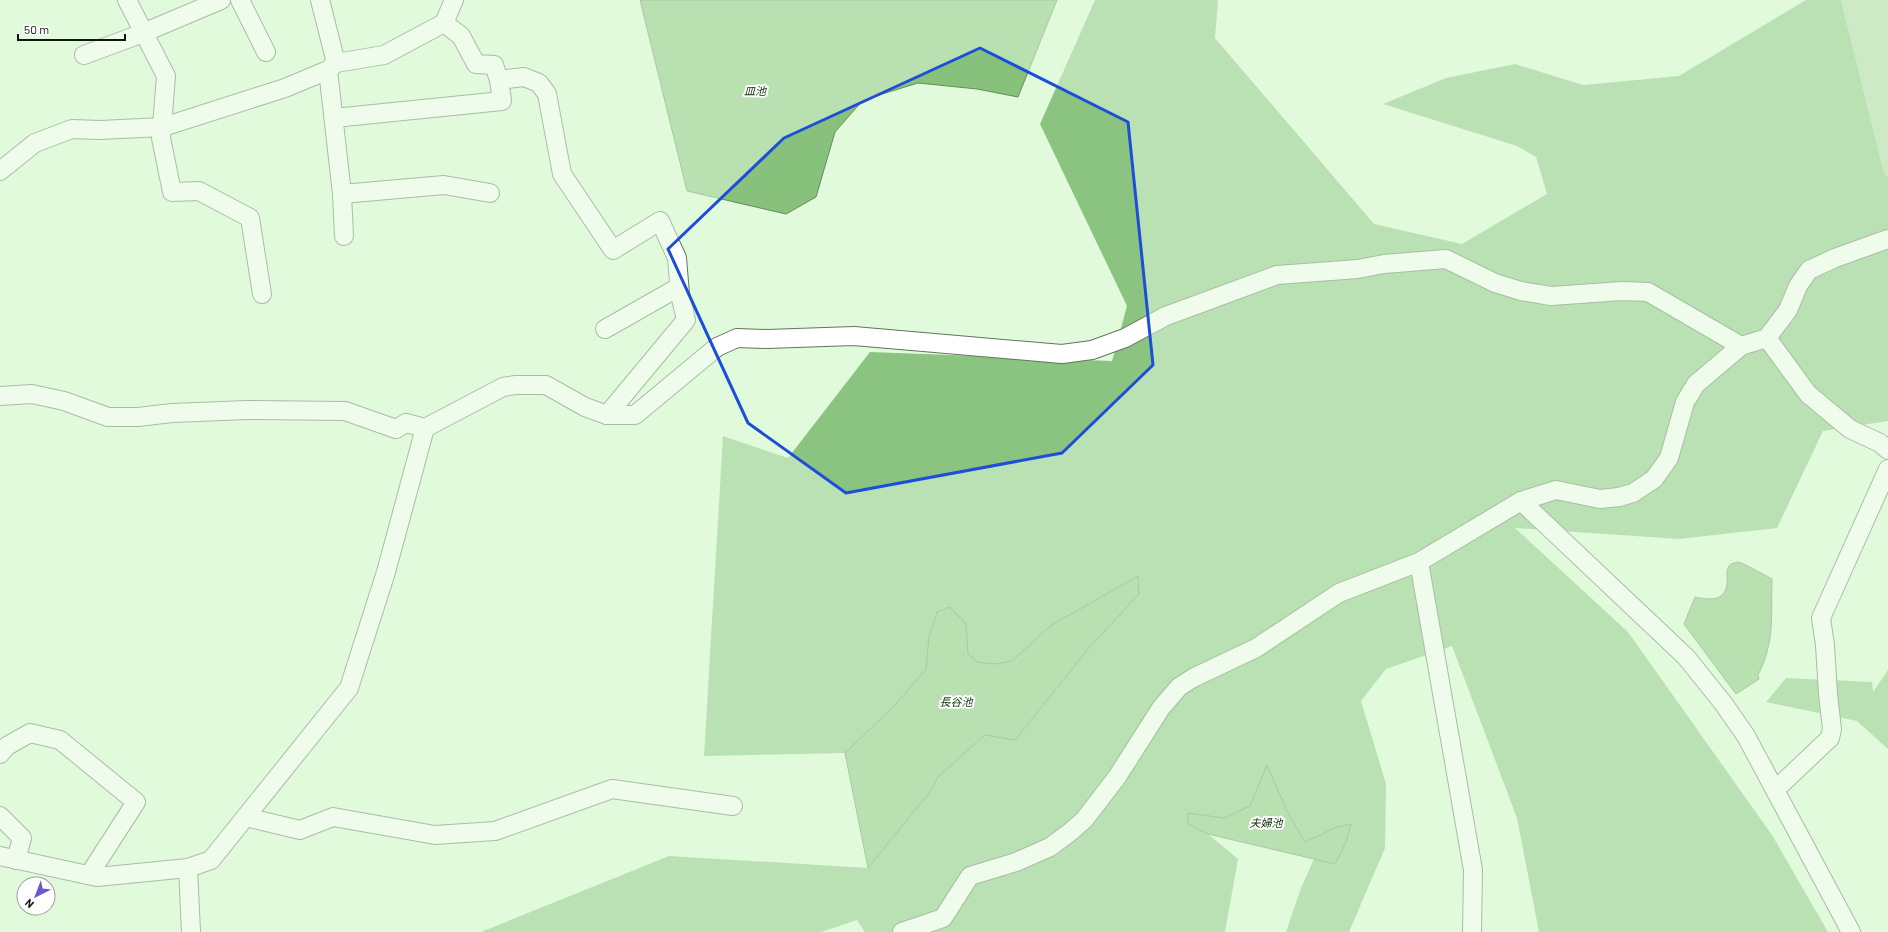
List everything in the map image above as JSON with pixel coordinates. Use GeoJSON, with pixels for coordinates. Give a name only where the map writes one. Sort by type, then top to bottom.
{"type":"FeatureCollection","features":[{"type":"Feature","properties":{"kind":"street"},"geometry":{"type":"LineString","coordinates":[[127,0],[166,76],[161,138],[172,192],[199,190],[250,218],[262,294]]}},
{"type":"Feature","properties":{"kind":"street"},"geometry":{"type":"LineString","coordinates":[[84,55],[143,33],[198,4],[221,0]]}},
{"type":"Feature","properties":{"kind":"street"},"geometry":{"type":"LineString","coordinates":[[240,0],[266,52]]}},
{"type":"Feature","properties":{"kind":"street"},"geometry":{"type":"LineString","coordinates":[[320,0],[332,67],[334,118],[342,194],[344,236]]}},
{"type":"Feature","properties":{"kind":"street"},"geometry":{"type":"LineString","coordinates":[[0,171],[35,143],[72,129],[100,130],[163,127],[285,88],[332,67],[384,55],[444,23],[454,0]]}},
{"type":"Feature","properties":{"kind":"street"},"geometry":{"type":"LineString","coordinates":[[334,118],[502,101],[499,80],[494,65],[476,64],[461,36],[444,23]]}},
{"type":"Feature","properties":{"kind":"street"},"geometry":{"type":"LineString","coordinates":[[499,80],[524,77],[539,83],[548,94],[562,174],[613,250],[660,221],[677,258],[679,287],[686,320],[607,415]]}},
{"type":"Feature","properties":{"kind":"street"},"geometry":{"type":"LineString","coordinates":[[342,194],[444,185],[490,193]]}},
{"type":"Feature","properties":{"kind":"street"},"geometry":{"type":"LineString","coordinates":[[902,932],[943,918],[970,876],[1016,862],[1050,847],[1084,820],[1117,777],[1161,708],[1179,687],[1193,678],[1256,648],[1339,593],[1419,562],[1521,501],[1556,490],[1600,499],[1619,497],[1633,493],[1654,479],[1668,458],[1685,402],[1696,384],[1741,346],[1767,338],[1788,310],[1798,286],[1809,270],[1835,258],[1888,239]]}},
{"type":"Feature","properties":{"kind":"street"},"geometry":{"type":"LineString","coordinates":[[0,396],[32,394],[64,401],[108,417],[138,417],[172,413],[247,410],[346,410],[396,429],[406,423],[425,428],[503,387],[516,385],[546,385],[585,407],[607,415],[635,415],[717,347],[737,338],[767,339],[854,336],[1062,354],[1092,350],[1125,338],[1166,316],[1277,275],[1358,269],[1384,264],[1446,259],[1495,283],[1521,291],[1551,296],[1622,291],[1648,292],[1741,346]]}},
{"type":"Feature","properties":{"kind":"street"},"geometry":{"type":"LineString","coordinates":[[605,329],[679,287]]}},
{"type":"Feature","properties":{"kind":"street"},"geometry":{"type":"LineString","coordinates":[[1767,338],[1808,394],[1850,429],[1880,443],[1888,450]]}},
{"type":"Feature","properties":{"kind":"street"},"geometry":{"type":"LineString","coordinates":[[0,816],[22,838],[8,858],[97,877],[188,868],[211,860],[349,688],[386,572],[425,428]]}},
{"type":"Feature","properties":{"kind":"street"},"geometry":{"type":"LineString","coordinates":[[1775,790],[1830,738],[1832,729],[1825,646],[1821,618],[1888,469]]}},
{"type":"Feature","properties":{"kind":"street"},"geometry":{"type":"LineString","coordinates":[[1521,501],[1686,657],[1723,703],[1746,736],[1851,932]]}},
{"type":"Feature","properties":{"kind":"street"},"geometry":{"type":"LineString","coordinates":[[1419,562],[1474,870],[1472,932]]}},
{"type":"Feature","properties":{"kind":"street"},"geometry":{"type":"LineString","coordinates":[[0,754],[8,746],[30,733],[60,740],[136,802],[89,875]]}},
{"type":"Feature","properties":{"kind":"street"},"geometry":{"type":"LineString","coordinates":[[246,817],[300,830],[333,817],[435,835],[495,832],[612,789],[733,806]]}},
{"type":"Feature","properties":{"kind":"street"},"geometry":{"type":"LineString","coordinates":[[188,868],[191,932]]}},
{"type":"Feature","properties":{"kind":"highlighted area"},"geometry":{"type":"Polygon","coordinates":[[[980,48],[1128,122],[1153,365],[1062,453],[846,493],[748,423],[668,249],[784,138],[980,48]]]}},
{"type":"Feature","properties":{"kind":"shaded area"},"geometry":{"type":"Polygon","coordinates":[[[1095,0],[1218,0],[1215,38],[1374,224],[1462,244],[1547,194],[1536,157],[1517,146],[1383,104],[1446,78],[1515,64],[1583,85],[1679,76],[1806,0],[1841,0],[1884,173],[1888,176],[1888,421],[1823,431],[1777,528],[1679,539],[1515,528],[1628,632],[1772,835],[1828,932],[1539,932],[1517,818],[1452,646],[1386,669],[1361,701],[1386,784],[1385,848],[1349,932],[1286,932],[1301,888],[1314,859],[1335,863],[1351,824],[1337,827],[1305,842],[1287,811],[1250,806],[1224,818],[1188,813],[1188,824],[1208,834],[1238,859],[1225,932],[865,932],[857,920],[821,932],[481,932],[669,856],[868,868],[845,753],[704,756],[723,436],[788,458],[870,352],[1112,361],[1127,306],[1040,124],[1095,0]]]}},
{"type":"Feature","properties":{"kind":"shaded area"},"geometry":{"type":"Polygon","coordinates":[[[1841,0],[1888,0],[1888,176],[1884,173],[1841,0]]]}},
{"type":"Feature","properties":{"kind":"shaded area"},"geometry":{"type":"Polygon","coordinates":[[[1888,670],[1888,749],[1857,721],[1766,702],[1786,678],[1872,682],[1873,692],[1888,670]]]}},
{"type":"Feature","properties":{"kind":"water","name":"皿池"},"geometry":{"type":"Polygon","coordinates":[[[640,0],[1057,0],[1018,97],[977,89],[918,83],[863,100],[835,132],[816,197],[786,214],[687,191],[640,0]]]}},
{"type":"Feature","properties":{"kind":"water"},"geometry":{"type":"Polygon","coordinates":[[[1738,562],[1772,579],[1772,617],[1770,640],[1758,675],[1759,679],[1736,694],[1684,624],[1695,597],[1710,599],[1719,597],[1723,594],[1726,590],[1727,572],[1729,566],[1738,562]]]}},
{"type":"Feature","properties":{"kind":"water","name":"長谷池"},"geometry":{"type":"Polygon","coordinates":[[[1138,576],[1139,594],[1089,648],[1015,740],[985,735],[937,778],[933,788],[868,868],[845,753],[896,704],[926,669],[929,636],[937,612],[950,607],[966,624],[968,654],[977,662],[995,664],[1012,661],[1050,626],[1138,576]]]}},
{"type":"Feature","properties":{"kind":"water","name":"夫婦池"},"geometry":{"type":"Polygon","coordinates":[[[1267,765],[1287,811],[1305,842],[1337,827],[1351,824],[1346,842],[1335,864],[1208,834],[1188,824],[1188,813],[1224,818],[1250,806],[1267,765]]]}}]}
